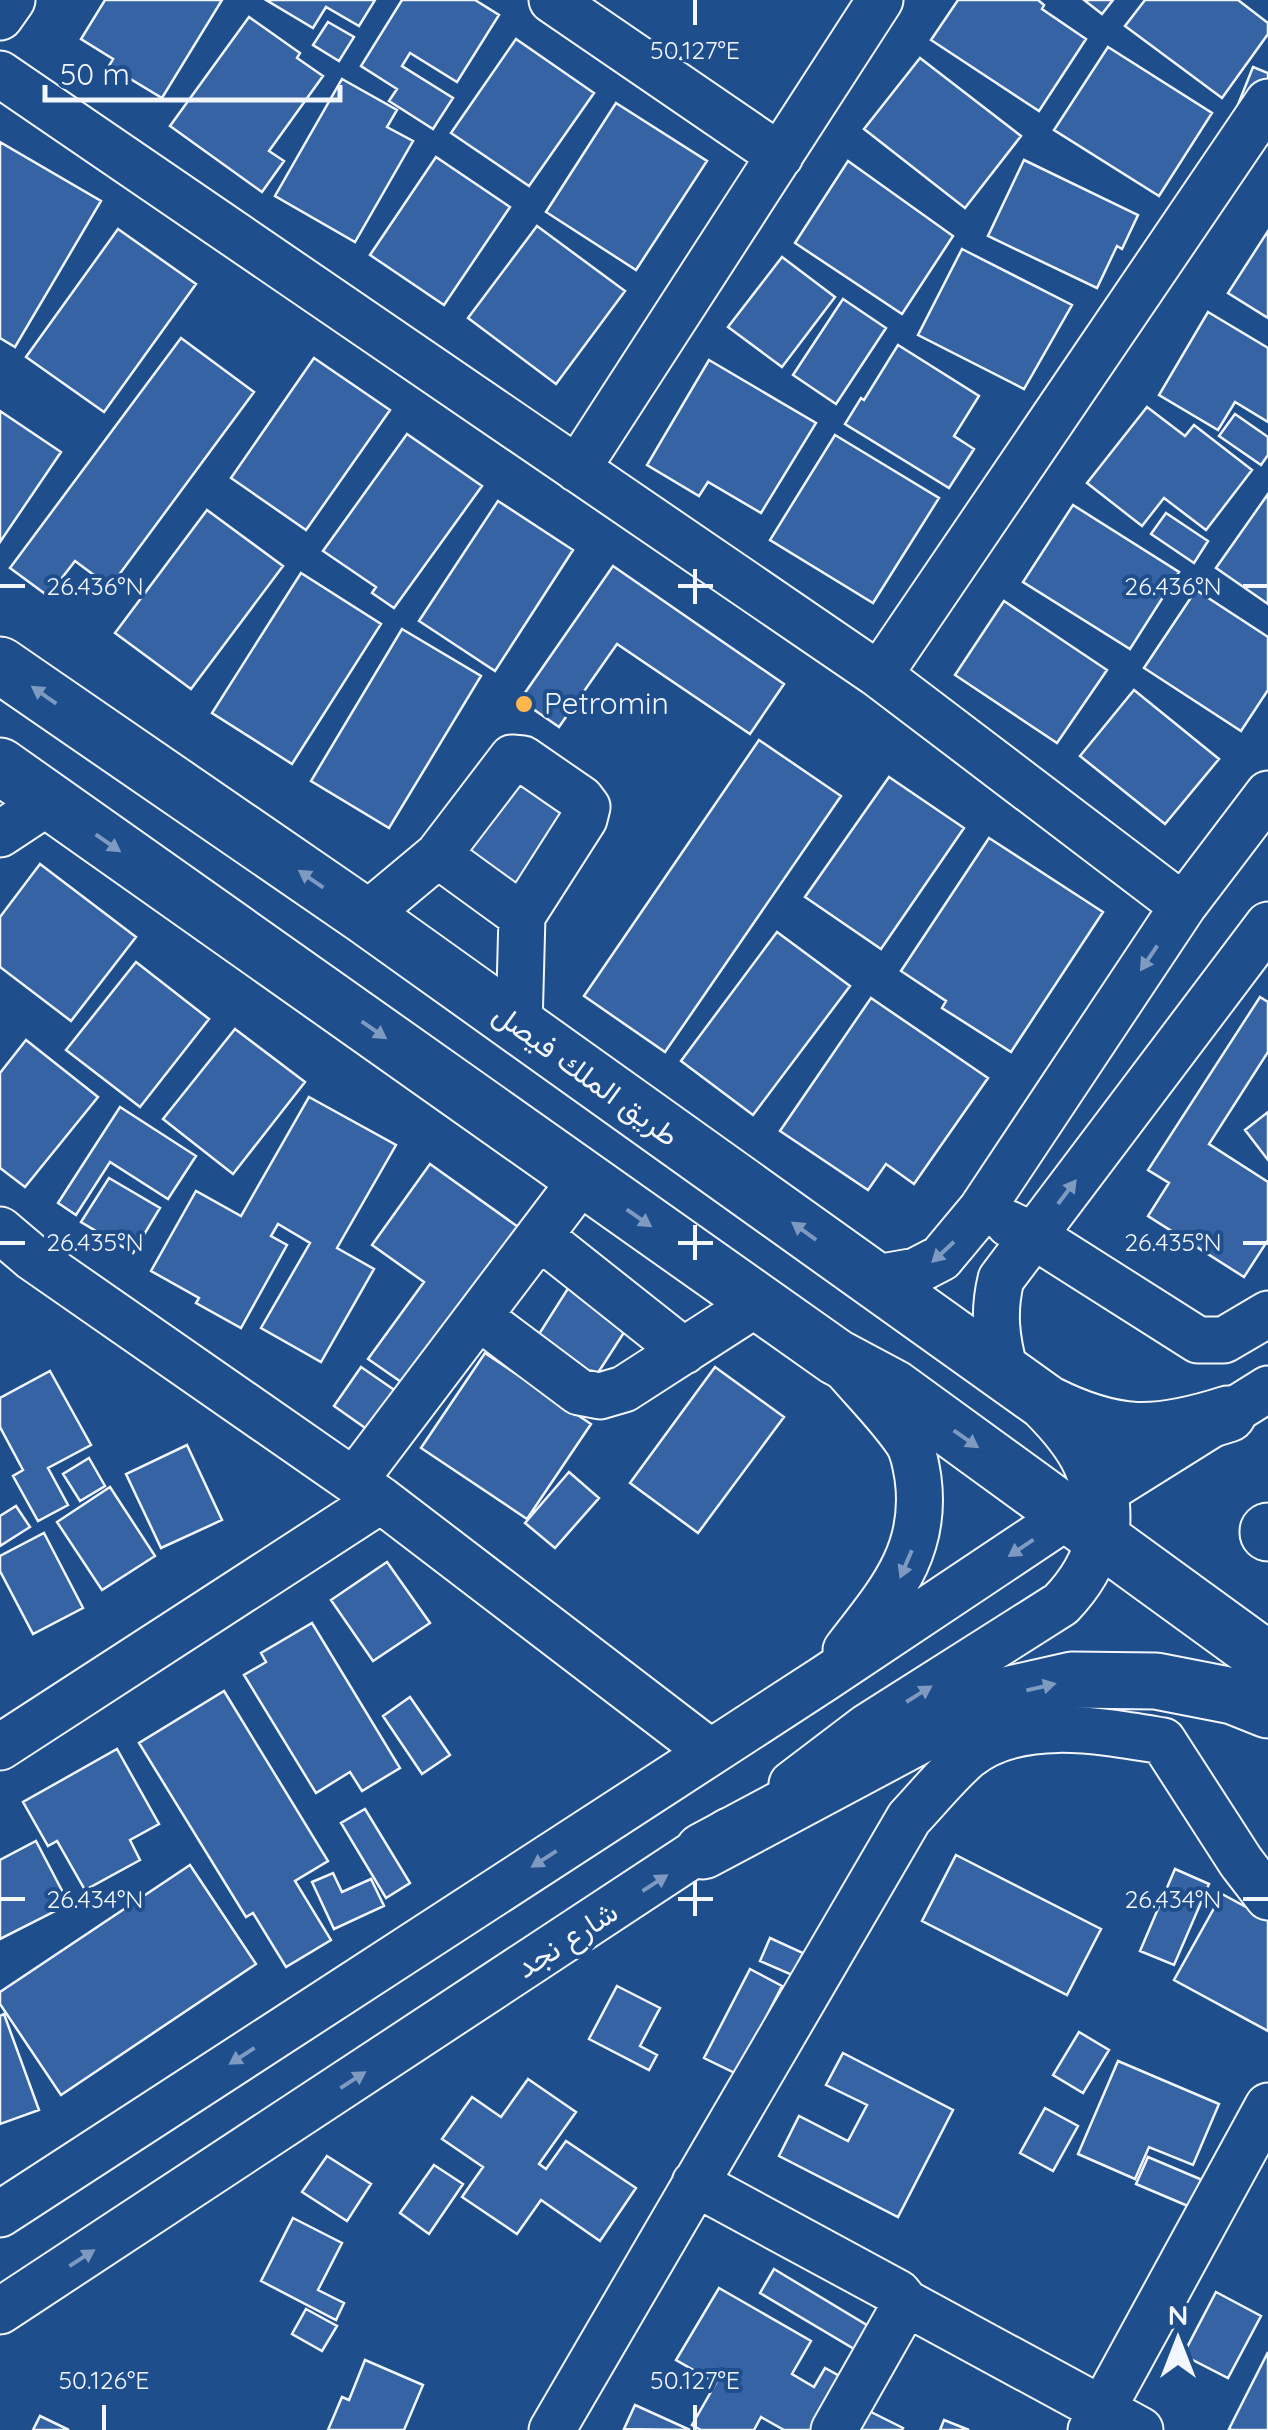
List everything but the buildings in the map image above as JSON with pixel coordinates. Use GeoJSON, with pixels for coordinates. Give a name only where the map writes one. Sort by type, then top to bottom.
{"type":"FeatureCollection","features":[{"type":"Feature","properties":{"kind":"main road","name":"طريق الملك فيصل"},"geometry":{"type":"LineString","coordinates":[[0,665],[365,916],[1025,1386],[1079,1441],[1093,1464],[1091,1514]]}},
{"type":"Feature","properties":{"kind":"main road"},"geometry":{"type":"LineString","coordinates":[[0,766],[836,1357],[894,1388],[1091,1514],[1268,1660]]}},
{"type":"Feature","properties":{"kind":"main road"},"geometry":{"type":"LineString","coordinates":[[1025,1386],[1086,1423],[1114,1430],[1192,1426],[1248,1401]]}},
{"type":"Feature","properties":{"kind":"main road"},"geometry":{"type":"LineString","coordinates":[[703,1851],[988,1700],[1072,1680],[1156,1681],[1233,1696],[1268,1710]]}},
{"type":"Feature","properties":{"kind":"street"},"geometry":{"type":"LineString","coordinates":[[0,17],[12,0]]}},
{"type":"Feature","properties":{"kind":"street"},"geometry":{"type":"LineString","coordinates":[[552,0],[780,156]]}},
{"type":"Feature","properties":{"kind":"street"},"geometry":{"type":"LineString","coordinates":[[577,469],[880,0]]}},
{"type":"Feature","properties":{"kind":"street"},"geometry":{"type":"LineString","coordinates":[[0,74],[879,675],[1183,906]]}},
{"type":"Feature","properties":{"kind":"street"},"geometry":{"type":"LineString","coordinates":[[879,675],[1268,102]]}},
{"type":"Feature","properties":{"kind":"street"},"geometry":{"type":"LineString","coordinates":[[365,916],[438,855],[512,758],[523,760],[580,799],[587,807],[584,818],[522,916],[518,1026]]}},
{"type":"Feature","properties":{"kind":"street"},"geometry":{"type":"LineString","coordinates":[[871,1279],[916,1272],[941,1258],[981,1210],[1183,906],[1268,794]]}},
{"type":"Feature","properties":{"kind":"street"},"geometry":{"type":"LineString","coordinates":[[0,834],[50,802]]}},
{"type":"Feature","properties":{"kind":"street"},"geometry":{"type":"LineString","coordinates":[[438,855],[522,916]]}},
{"type":"Feature","properties":{"kind":"street"},"geometry":{"type":"LineString","coordinates":[[1025,1386],[996,1329],[995,1305],[1001,1279],[1268,925]]}},
{"type":"Feature","properties":{"kind":"street"},"geometry":{"type":"LineString","coordinates":[[0,1747],[368,1491],[479,1317],[583,1178]]}},
{"type":"Feature","properties":{"kind":"street"},"geometry":{"type":"LineString","coordinates":[[981,1210],[1034,1236],[1198,1340],[1224,1340],[1268,1314]]}},
{"type":"Feature","properties":{"kind":"street"},"geometry":{"type":"LineString","coordinates":[[539,1236],[684,1351]]}},
{"type":"Feature","properties":{"kind":"street"},"geometry":{"type":"LineString","coordinates":[[11,1256],[368,1491],[710,1751]]}},
{"type":"Feature","properties":{"kind":"street"},"geometry":{"type":"LineString","coordinates":[[479,1317],[580,1392],[600,1396],[624,1389],[759,1302]]}},
{"type":"Feature","properties":{"kind":"street"},"geometry":{"type":"LineString","coordinates":[[825,1678],[899,1580],[916,1539],[920,1516],[910,1444],[836,1357]]}},
{"type":"Feature","properties":{"kind":"street"},"geometry":{"type":"LineString","coordinates":[[0,2214],[710,1751],[1091,1514],[1248,1401]]}},
{"type":"Feature","properties":{"kind":"street","name":"شارع نجد"},"geometry":{"type":"LineString","coordinates":[[0,2311],[703,1851],[866,1727],[1061,1604],[1093,1562],[1091,1514]]}},
{"type":"Feature","properties":{"kind":"street"},"geometry":{"type":"LineString","coordinates":[[552,2430],[908,1818],[970,1754],[1023,1731],[1100,1731],[1163,1742],[1241,1862],[1268,1896]]}},
{"type":"Feature","properties":{"kind":"street"},"geometry":{"type":"LineString","coordinates":[[695,2183],[898,2294],[906,2303],[1112,2423],[1268,2106]]}},
{"type":"Feature","properties":{"kind":"street"},"geometry":{"type":"LineString","coordinates":[[834,2430],[906,2303]]}},
{"type":"Feature","properties":{"kind":"place","name":"Petromin"},"geometry":{"type":"Point","coordinates":[524,704]}}]}
